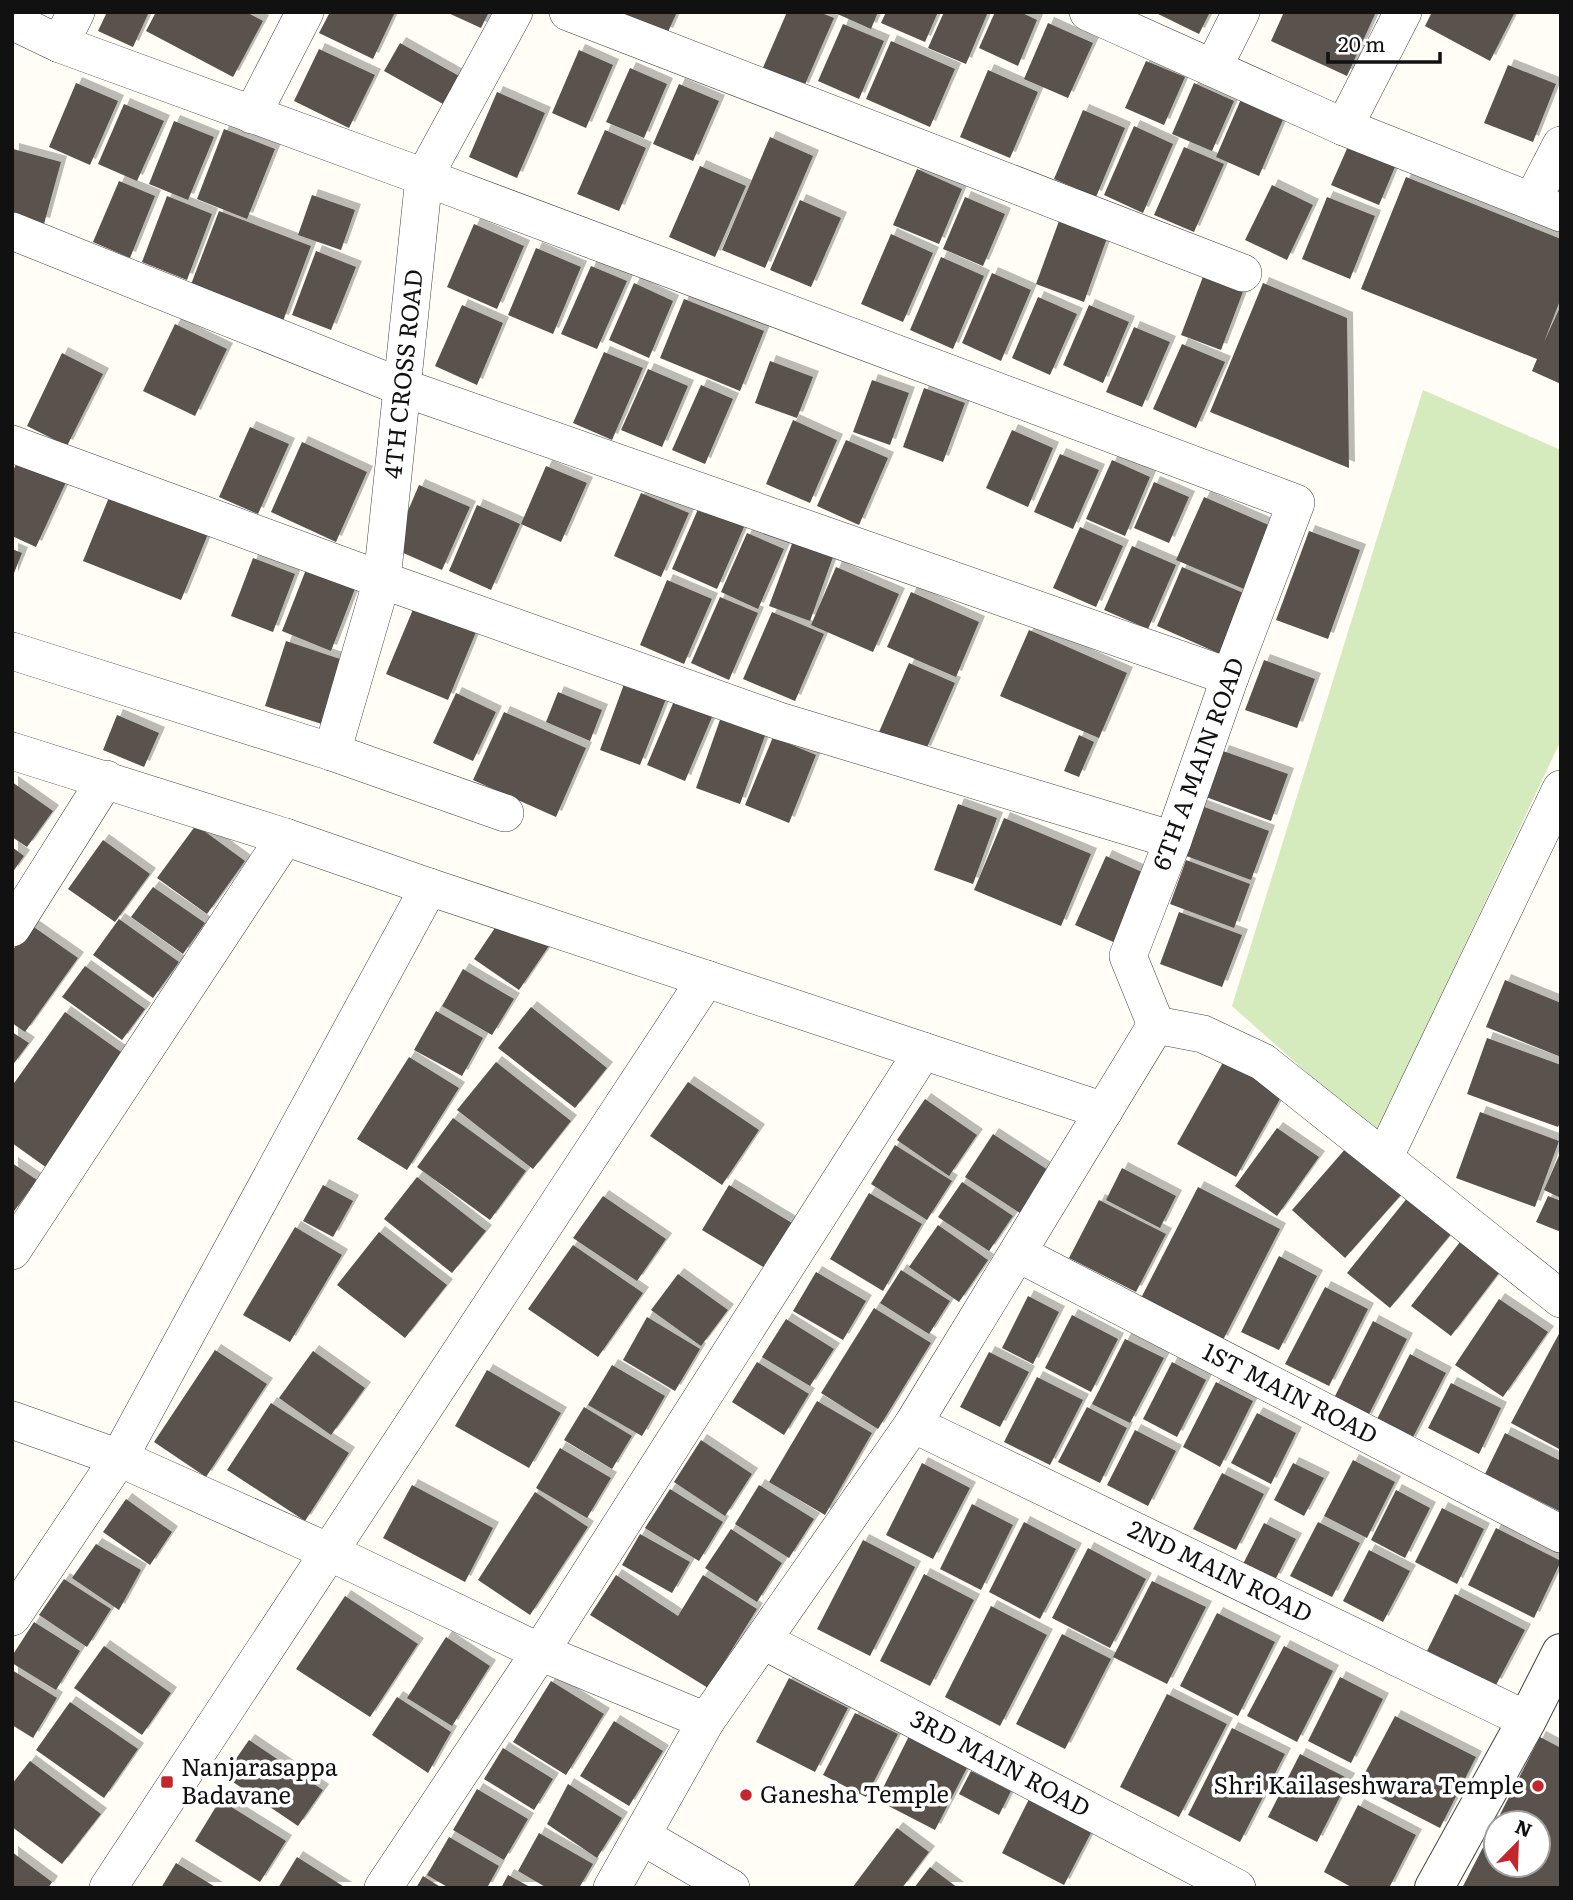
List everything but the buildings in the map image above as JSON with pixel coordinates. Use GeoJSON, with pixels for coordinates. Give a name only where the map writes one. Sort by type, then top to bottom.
{"type":"FeatureCollection","features":[{"type":"Feature","properties":{"kind":"street"},"geometry":{"type":"LineString","coordinates":[[60,44],[76,12]]}},
{"type":"Feature","properties":{"kind":"street"},"geometry":{"type":"LineString","coordinates":[[252,115],[305,12]]}},
{"type":"Feature","properties":{"kind":"street","name":"4TH CROSS ROAD"},"geometry":{"type":"LineString","coordinates":[[332,752],[382,580],[424,177],[514,12]]}},
{"type":"Feature","properties":{"kind":"street"},"geometry":{"type":"LineString","coordinates":[[568,12],[1243,273]]}},
{"type":"Feature","properties":{"kind":"street"},"geometry":{"type":"LineString","coordinates":[[1088,12],[1344,127],[1546,207],[1561,145]]}},
{"type":"Feature","properties":{"kind":"street"},"geometry":{"type":"LineString","coordinates":[[1213,68],[1241,12]]}},
{"type":"Feature","properties":{"kind":"street"},"geometry":{"type":"LineString","coordinates":[[1344,127],[1403,12]]}},
{"type":"Feature","properties":{"kind":"street"},"geometry":{"type":"LineString","coordinates":[[12,21],[60,44],[424,177]]}},
{"type":"Feature","properties":{"kind":"street","name":"6TH A MAIN ROAD"},"geometry":{"type":"LineString","coordinates":[[424,177],[1296,503],[1128,956],[1156,1025]]}},
{"type":"Feature","properties":{"kind":"street"},"geometry":{"type":"LineString","coordinates":[[12,231],[404,388],[1230,677]]}},
{"type":"Feature","properties":{"kind":"street"},"geometry":{"type":"LineString","coordinates":[[12,444],[382,580],[779,721],[1173,840]]}},
{"type":"Feature","properties":{"kind":"street"},"geometry":{"type":"LineString","coordinates":[[12,651],[332,752],[505,813]]}},
{"type":"Feature","properties":{"kind":"street"},"geometry":{"type":"LineString","coordinates":[[12,751],[285,837],[1104,1111]]}},
{"type":"Feature","properties":{"kind":"street"},"geometry":{"type":"LineString","coordinates":[[12,928],[106,779]]}},
{"type":"Feature","properties":{"kind":"street"},"geometry":{"type":"LineString","coordinates":[[1384,1158],[1561,789]]}},
{"type":"Feature","properties":{"kind":"street"},"geometry":{"type":"LineString","coordinates":[[12,1251],[285,837]]}},
{"type":"Feature","properties":{"kind":"street"},"geometry":{"type":"LineString","coordinates":[[12,1617],[119,1458],[429,887]]}},
{"type":"Feature","properties":{"kind":"street"},"geometry":{"type":"LineString","coordinates":[[108,1888],[706,979]]}},
{"type":"Feature","properties":{"kind":"street"},"geometry":{"type":"LineString","coordinates":[[612,1888],[706,1721],[914,1424],[1156,1025],[1203,1034],[1263,1062],[1561,1299]]}},
{"type":"Feature","properties":{"kind":"street"},"geometry":{"type":"LineString","coordinates":[[383,1888],[540,1651],[923,1051]]}},
{"type":"Feature","properties":{"kind":"street","name":"1ST MAIN ROAD"},"geometry":{"type":"LineString","coordinates":[[1019,1254],[1561,1534]]}},
{"type":"Feature","properties":{"kind":"street"},"geometry":{"type":"LineString","coordinates":[[12,1420],[119,1458],[540,1651],[706,1721]]}},
{"type":"Feature","properties":{"kind":"street","name":"2ND MAIN ROAD"},"geometry":{"type":"LineString","coordinates":[[914,1424],[1527,1720]]}},
{"type":"Feature","properties":{"kind":"street","name":"3RD MAIN ROAD"},"geometry":{"type":"LineString","coordinates":[[764,1641],[1237,1888]]}},
{"type":"Feature","properties":{"kind":"street"},"geometry":{"type":"LineString","coordinates":[[1434,1888],[1561,1653]]}},
{"type":"Feature","properties":{"kind":"street"},"geometry":{"type":"LineString","coordinates":[[642,1836],[732,1888]]}},
{"type":"Feature","properties":{"kind":"green space"},"geometry":{"type":"Polygon","coordinates":[[[1423,390],[1561,450],[1561,740],[1376,1134],[1232,1006],[1423,390]]]}},
{"type":"Feature","properties":{"kind":"place","name":"Nanjarasappa Badavane"},"geometry":{"type":"Point","coordinates":[167,1782]}},
{"type":"Feature","properties":{"kind":"place","name":"Shri Kailaseshwara Temple"},"geometry":{"type":"Point","coordinates":[1538,1786]}},
{"type":"Feature","properties":{"kind":"place","name":"Ganesha Temple"},"geometry":{"type":"Point","coordinates":[746,1795]}}]}
